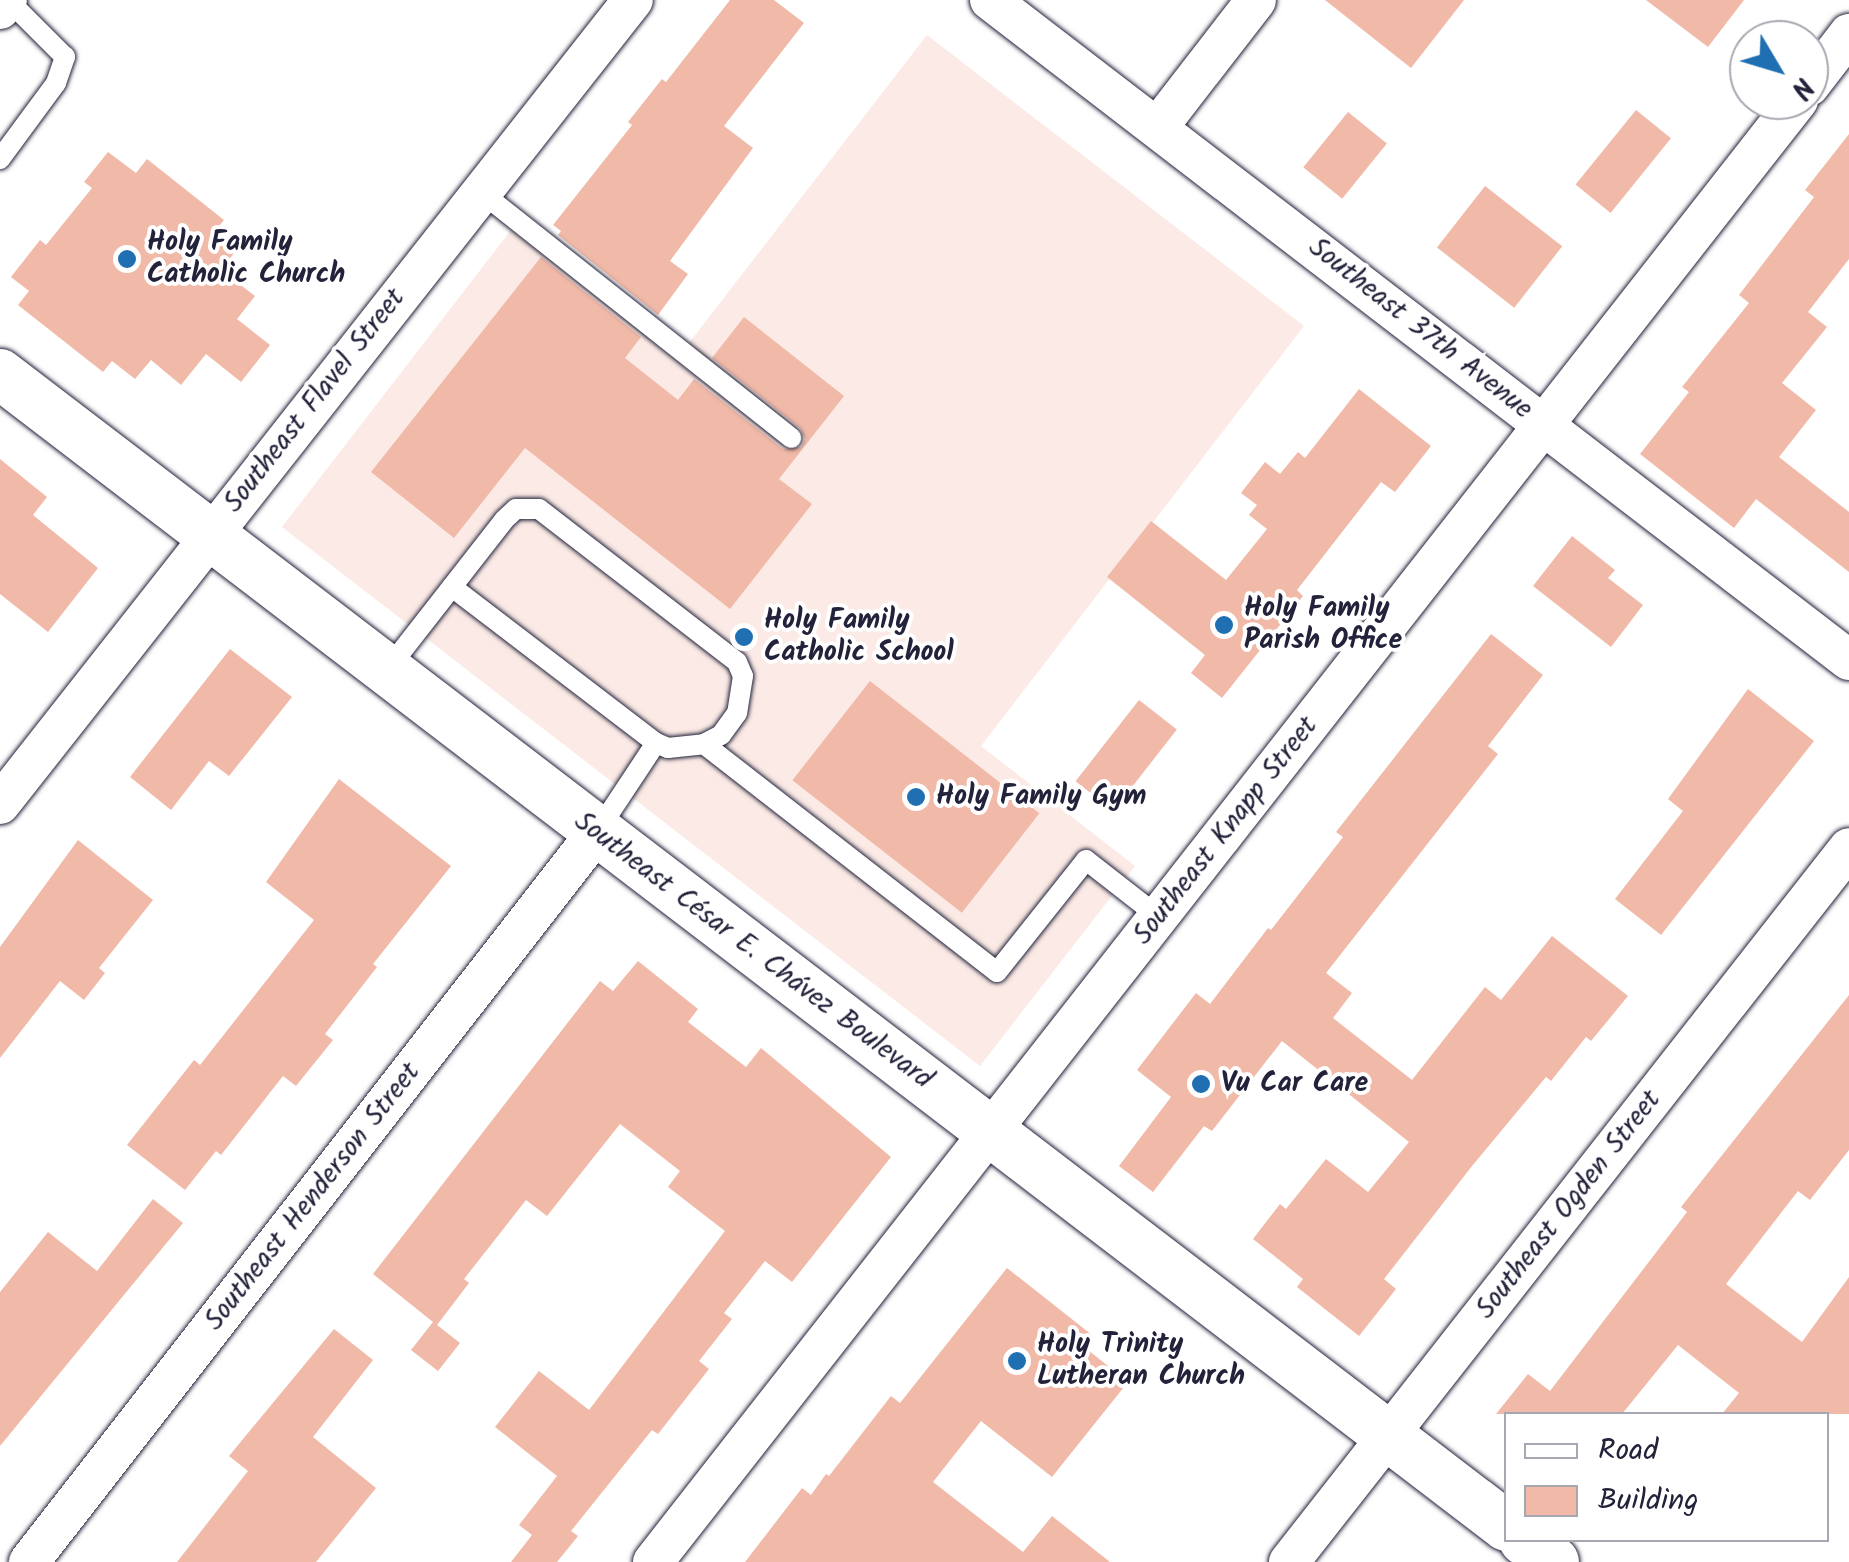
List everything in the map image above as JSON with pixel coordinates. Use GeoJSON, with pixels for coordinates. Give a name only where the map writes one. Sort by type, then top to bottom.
{"type":"FeatureCollection","features":[{"type":"Feature","properties":{"kind":"street"},"geometry":{"type":"LineString","coordinates":[[0,9],[8,0]]}},
{"type":"Feature","properties":{"kind":"street","name":"Southeast Flavel Street"},"geometry":{"type":"LineString","coordinates":[[0,804],[632,0]]}},
{"type":"Feature","properties":{"kind":"street","name":"Southeast 37th Avenue"},"geometry":{"type":"LineString","coordinates":[[990,0],[1849,660]]}},
{"type":"Feature","properties":{"kind":"street"},"geometry":{"type":"LineString","coordinates":[[1158,128],[1256,0]]}},
{"type":"Feature","properties":{"kind":"street"},"geometry":{"type":"LineString","coordinates":[[1829,60],[1849,34]]}},
{"type":"Feature","properties":{"kind":"street","name":"Southeast Knapp Street"},"geometry":{"type":"LineString","coordinates":[[653,1562],[1783,120]]}},
{"type":"Feature","properties":{"kind":"street","name":"Southeast César E. Chávez Boulevard"},"geometry":{"type":"LineString","coordinates":[[0,374],[1504,1524]]}},
{"type":"Feature","properties":{"kind":"street","name":"Southeast Henderson Street"},"geometry":{"type":"LineString","coordinates":[[29,1562],[598,832]]}},
{"type":"Feature","properties":{"kind":"street","name":"Southeast Ogden Street"},"geometry":{"type":"LineString","coordinates":[[1289,1562],[1849,848]]}},
{"type":"Feature","properties":{"kind":"street"},"geometry":{"type":"LineString","coordinates":[[1527,1542],[1554,1562]]}},
{"type":"Feature","properties":{"kind":"lane"},"geometry":{"type":"LineString","coordinates":[[0,160],[56,83],[65,58],[8,0]]}},
{"type":"Feature","properties":{"kind":"lane"},"geometry":{"type":"LineString","coordinates":[[480,192],[791,438]]}},
{"type":"Feature","properties":{"kind":"lane"},"geometry":{"type":"LineString","coordinates":[[386,670],[504,520],[516,510],[540,509],[737,662],[742,676],[738,712],[720,735],[704,744],[668,748],[656,744],[452,588]]}},
{"type":"Feature","properties":{"kind":"lane"},"geometry":{"type":"LineString","coordinates":[[598,832],[656,744]]}},
{"type":"Feature","properties":{"kind":"lane"},"geometry":{"type":"LineString","coordinates":[[704,744],[997,972],[1086,860],[1159,916]]}},
{"type":"Feature","properties":{"kind":"shaded area","name":"Holy Family Catholic School"},"geometry":{"type":"Polygon","coordinates":[[[927,35],[1304,326],[981,746],[1135,866],[980,1066],[282,527],[515,225],[682,352],[927,35]]]}},
{"type":"Feature","properties":{"kind":"building"},"geometry":{"type":"Polygon","coordinates":[[[730,0],[774,0],[804,23],[724,126],[753,148],[670,261],[688,274],[658,315],[558,235],[561,231],[553,225],[632,125],[628,122],[662,79],[666,82],[730,0]]]}},
{"type":"Feature","properties":{"kind":"building"},"geometry":{"type":"Polygon","coordinates":[[[1325,0],[1464,0],[1411,68],[1325,0]]]}},
{"type":"Feature","properties":{"kind":"building"},"geometry":{"type":"Polygon","coordinates":[[[1646,0],[1744,0],[1708,47],[1646,0]]]}},
{"type":"Feature","properties":{"kind":"building"},"geometry":{"type":"Polygon","coordinates":[[[1636,110],[1671,138],[1611,213],[1576,185],[1636,110]]]}},
{"type":"Feature","properties":{"kind":"building"},"geometry":{"type":"Polygon","coordinates":[[[1348,112],[1387,143],[1342,199],[1303,167],[1348,112]]]}},
{"type":"Feature","properties":{"kind":"building"},"geometry":{"type":"Polygon","coordinates":[[[1849,134],[1849,259],[1808,312],[1827,327],[1782,383],[1816,410],[1779,457],[1849,512],[1849,572],[1756,499],[1734,528],[1640,454],[1689,392],[1682,387],[1749,303],[1739,295],[1814,197],[1805,190],[1849,134]]]}},
{"type":"Feature","properties":{"kind":"building","name":"Holy Family Catholic Church"},"geometry":{"type":"Polygon","coordinates":[[[108,152],[136,173],[147,159],[224,220],[215,231],[238,248],[221,270],[255,296],[237,319],[270,345],[241,382],[206,354],[181,385],[151,360],[135,379],[112,361],[103,372],[18,305],[29,291],[11,277],[40,240],[46,245],[92,188],[84,182],[108,152]]]}},
{"type":"Feature","properties":{"kind":"building"},"geometry":{"type":"Polygon","coordinates":[[[1485,186],[1562,246],[1514,308],[1437,247],[1485,186]]]}},
{"type":"Feature","properties":{"kind":"building","name":"Holy Family Catholic School"},"geometry":{"type":"Polygon","coordinates":[[[541,257],[641,337],[625,358],[678,400],[694,379],[783,449],[801,447],[805,439],[800,428],[712,358],[744,317],[844,396],[779,479],[812,504],[730,609],[525,448],[454,538],[371,472],[541,257]]]}},
{"type":"Feature","properties":{"kind":"building"},"geometry":{"type":"Polygon","coordinates":[[[1359,389],[1431,446],[1395,492],[1381,482],[1297,590],[1303,596],[1222,698],[1191,673],[1205,655],[1107,577],[1151,521],[1226,580],[1267,529],[1249,515],[1257,505],[1241,493],[1265,462],[1280,474],[1298,452],[1305,458],[1359,389]]]}},
{"type":"Feature","properties":{"kind":"building"},"geometry":{"type":"Polygon","coordinates":[[[0,459],[47,497],[33,515],[98,568],[48,632],[0,594],[0,459]]]}},
{"type":"Feature","properties":{"kind":"building"},"geometry":{"type":"Polygon","coordinates":[[[1572,536],[1615,570],[1608,578],[1643,605],[1611,647],[1533,586],[1572,536]]]}},
{"type":"Feature","properties":{"kind":"building"},"geometry":{"type":"Polygon","coordinates":[[[1491,634],[1543,675],[1488,746],[1498,754],[1326,973],[1352,993],[1333,1018],[1412,1080],[1485,987],[1501,1000],[1552,936],[1628,996],[1591,1041],[1586,1037],[1551,1081],[1546,1077],[1472,1166],[1384,1279],[1396,1289],[1359,1336],[1297,1287],[1303,1279],[1253,1239],[1280,1204],[1286,1209],[1326,1159],[1368,1192],[1409,1142],[1282,1041],[1212,1131],[1204,1126],[1153,1192],[1119,1166],[1171,1097],[1137,1070],[1196,993],[1210,1004],[1268,928],[1271,930],[1343,837],[1336,832],[1491,634]]]}},
{"type":"Feature","properties":{"kind":"building"},"geometry":{"type":"Polygon","coordinates":[[[230,649],[292,697],[229,776],[209,761],[171,810],[130,777],[230,649]]]}},
{"type":"Feature","properties":{"kind":"building","name":"Holy Family Gym"},"geometry":{"type":"Polygon","coordinates":[[[870,681],[1039,813],[962,913],[792,780],[870,681]]]}},
{"type":"Feature","properties":{"kind":"building"},"geometry":{"type":"Polygon","coordinates":[[[1748,689],[1814,741],[1661,935],[1615,899],[1683,811],[1668,799],[1748,689]]]}},
{"type":"Feature","properties":{"kind":"building"},"geometry":{"type":"Polygon","coordinates":[[[1139,700],[1177,730],[1113,811],[1076,781],[1139,700]]]}},
{"type":"Feature","properties":{"kind":"building"},"geometry":{"type":"Polygon","coordinates":[[[339,779],[451,866],[373,964],[377,967],[325,1034],[333,1040],[296,1086],[283,1076],[221,1155],[216,1151],[185,1190],[127,1145],[194,1060],[200,1065],[314,920],[266,882],[339,779]]]}},
{"type":"Feature","properties":{"kind":"building"},"geometry":{"type":"Polygon","coordinates":[[[78,840],[153,900],[99,968],[105,973],[84,1000],[60,981],[0,1058],[0,947],[78,840]]]}},
{"type":"Feature","properties":{"kind":"building"},"geometry":{"type":"Polygon","coordinates":[[[638,961],[698,1009],[688,1022],[746,1067],[761,1048],[891,1157],[792,1282],[765,1261],[724,1313],[732,1319],[699,1361],[709,1369],[658,1434],[652,1430],[571,1531],[578,1536],[557,1562],[511,1562],[532,1535],[519,1525],[557,1476],[495,1427],[539,1371],[589,1410],[725,1231],[668,1187],[680,1171],[620,1124],[547,1216],[526,1200],[464,1279],[469,1283],[437,1325],[460,1343],[438,1371],[411,1350],[433,1322],[373,1274],[600,981],[613,991],[638,961]]]}},
{"type":"Feature","properties":{"kind":"building"},"geometry":{"type":"Polygon","coordinates":[[[1849,995],[1849,1150],[1810,1200],[1798,1191],[1726,1284],[1802,1342],[1849,1277],[1849,1414],[1724,1412],[1739,1393],[1678,1345],[1624,1412],[1496,1414],[1528,1374],[1550,1391],[1687,1212],[1681,1207],[1849,995]]]}},
{"type":"Feature","properties":{"kind":"building"},"geometry":{"type":"Polygon","coordinates":[[[153,1199],[183,1223],[0,1446],[0,1292],[48,1232],[97,1271],[153,1199]]]}},
{"type":"Feature","properties":{"kind":"building"},"geometry":{"type":"Polygon","coordinates":[[[1007,1268],[1092,1335],[1083,1346],[1128,1382],[1052,1477],[981,1421],[933,1482],[1023,1552],[1052,1516],[1110,1562],[745,1562],[802,1488],[811,1495],[826,1474],[829,1476],[891,1396],[900,1403],[1007,1268]]]}},
{"type":"Feature","properties":{"kind":"building"},"geometry":{"type":"Polygon","coordinates":[[[334,1329],[373,1360],[313,1437],[376,1488],[316,1562],[177,1562],[248,1471],[229,1456],[334,1329]]]}},
{"type":"Feature","properties":{"kind":"place","name":"Holy Family Catholic Church"},"geometry":{"type":"Point","coordinates":[127,259]}},
{"type":"Feature","properties":{"kind":"place","name":"Holy Family Parish Office"},"geometry":{"type":"Point","coordinates":[1224,625]}},
{"type":"Feature","properties":{"kind":"place","name":"Holy Family Catholic School"},"geometry":{"type":"Point","coordinates":[744,637]}},
{"type":"Feature","properties":{"kind":"place","name":"Holy Family Gym"},"geometry":{"type":"Point","coordinates":[916,797]}},
{"type":"Feature","properties":{"kind":"place","name":"Vu Car Care"},"geometry":{"type":"Point","coordinates":[1201,1084]}},
{"type":"Feature","properties":{"kind":"place","name":"Holy Trinity Lutheran Church"},"geometry":{"type":"Point","coordinates":[1017,1361]}}]}
